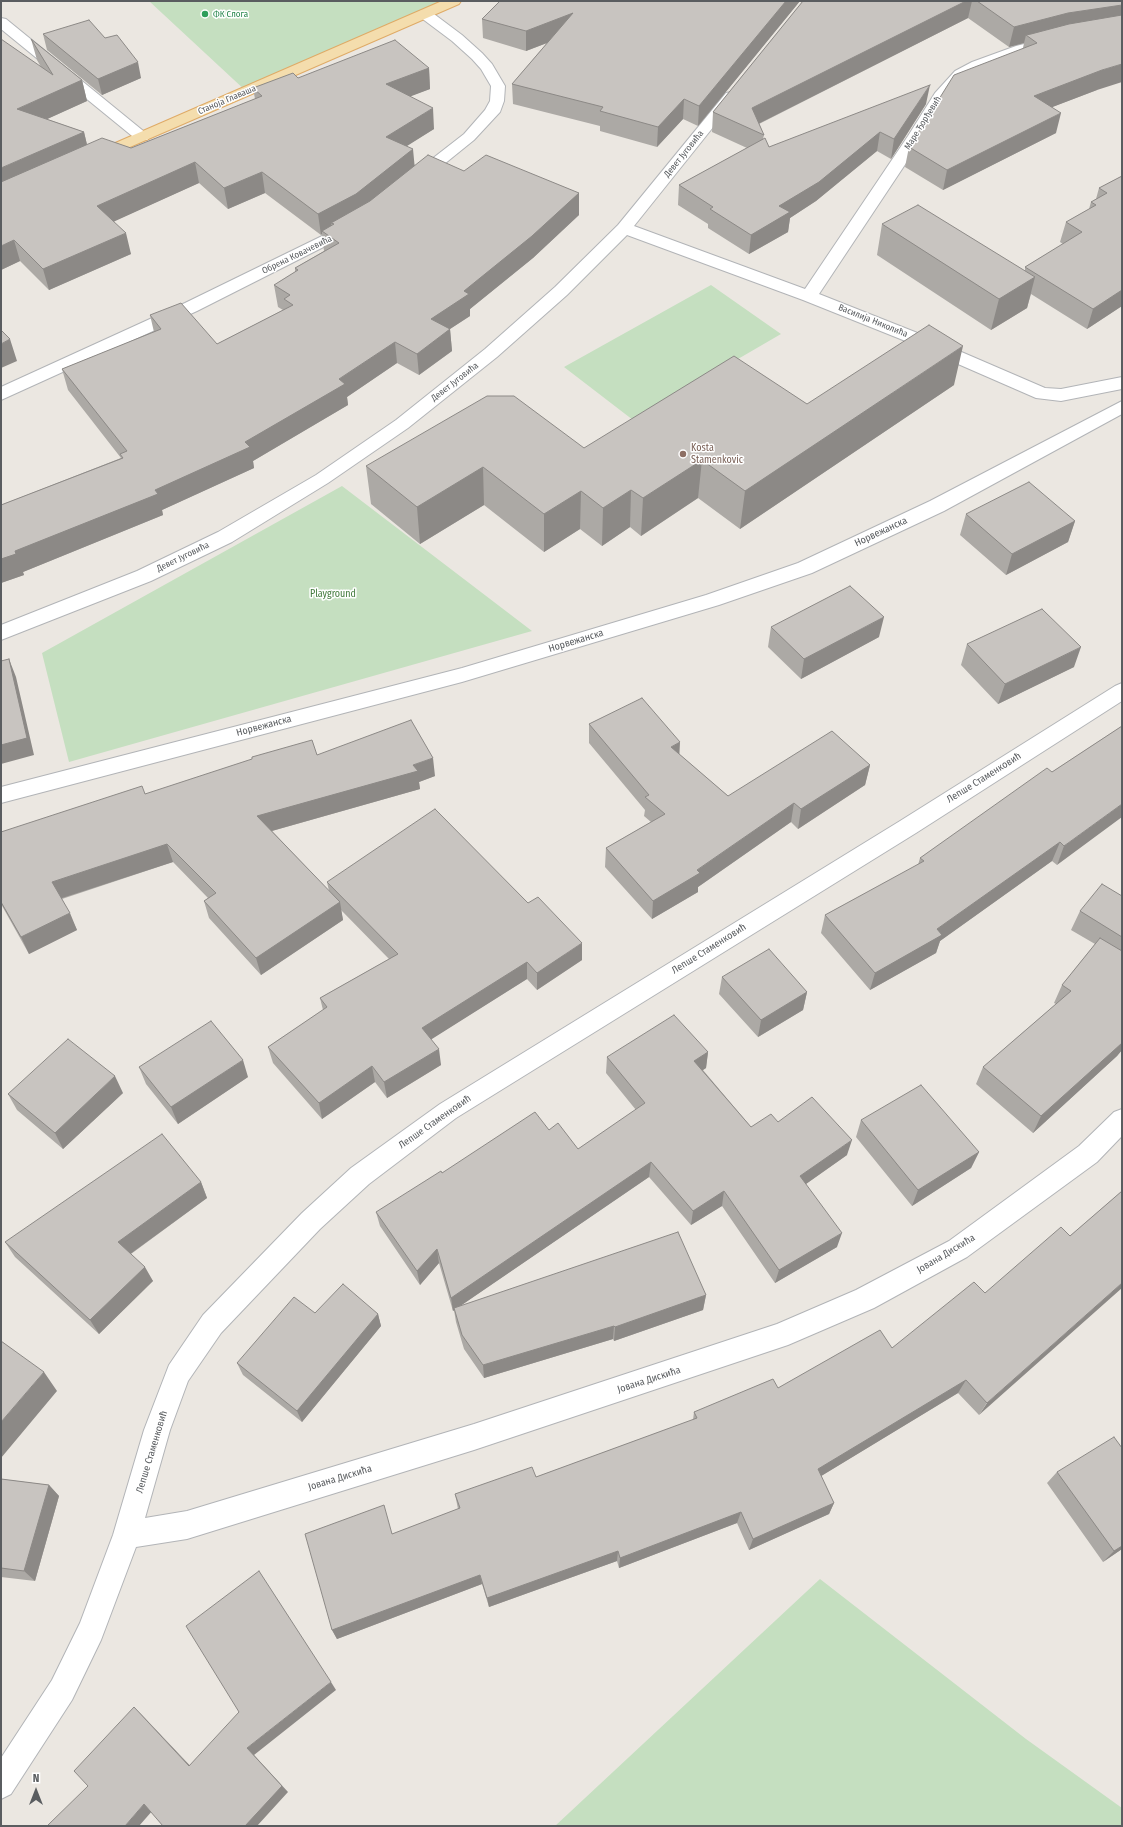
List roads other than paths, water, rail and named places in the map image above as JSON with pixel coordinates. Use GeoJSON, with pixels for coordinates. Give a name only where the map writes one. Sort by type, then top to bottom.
{"type":"FeatureCollection","features":[{"type":"Feature","properties":{"kind":"main road","name":"Станоја Главаша"},"geometry":{"type":"LineString","coordinates":[[79,165],[454,1]]}},
{"type":"Feature","properties":{"kind":"street"},"geometry":{"type":"LineString","coordinates":[[402,190],[469,137],[492,112],[497,101],[498,86],[487,67],[457,38],[425,14]]}},
{"type":"Feature","properties":{"kind":"street"},"geometry":{"type":"LineString","coordinates":[[1,22],[142,137]]}},
{"type":"Feature","properties":{"kind":"street","name":"Маре Ђорђевић"},"geometry":{"type":"LineString","coordinates":[[809,296],[916,136],[942,93],[960,74],[977,65],[1021,49],[1070,37]]}},
{"type":"Feature","properties":{"kind":"street","name":"Девет Југовића"},"geometry":{"type":"LineString","coordinates":[[1,633],[144,576],[219,540],[322,479],[402,424],[491,353],[561,291],[624,228],[739,86]]}},
{"type":"Feature","properties":{"kind":"street","name":"Обрена Ковачевића"},"geometry":{"type":"LineString","coordinates":[[1,394],[191,307],[349,229],[372,215]]}},
{"type":"Feature","properties":{"kind":"street","name":"Василија Николића"},"geometry":{"type":"LineString","coordinates":[[624,228],[809,296],[909,336],[1042,394],[1060,395],[1122,383]]}},
{"type":"Feature","properties":{"kind":"street","name":"Норвежанска"},"geometry":{"type":"LineString","coordinates":[[1,795],[462,675],[712,600],[798,570],[938,506],[1122,407]]}},
{"type":"Feature","properties":{"kind":"street","name":"Лепше Стаменковић"},"geometry":{"type":"LineString","coordinates":[[1,1784],[62,1690],[91,1630],[127,1536],[156,1430],[178,1374],[212,1324],[311,1221],[360,1176],[448,1111],[908,827],[1122,691]]}},
{"type":"Feature","properties":{"kind":"street","name":"Јована Дискића"},"geometry":{"type":"LineString","coordinates":[[127,1536],[187,1525],[466,1440],[779,1336],[865,1300],[958,1249],[1088,1154],[1122,1120]]}},
{"type":"Feature","properties":{"kind":"place","name":"ФК Слога"},"geometry":{"type":"Point","coordinates":[205,14]}},
{"type":"Feature","properties":{"kind":"place","name":"Kosta Stamenkovic"},"geometry":{"type":"Point","coordinates":[683,454]}},
{"type":"Feature","properties":{"kind":"park label","name":"Playground"},"geometry":{"type":"Point","coordinates":[333,594]}}]}
